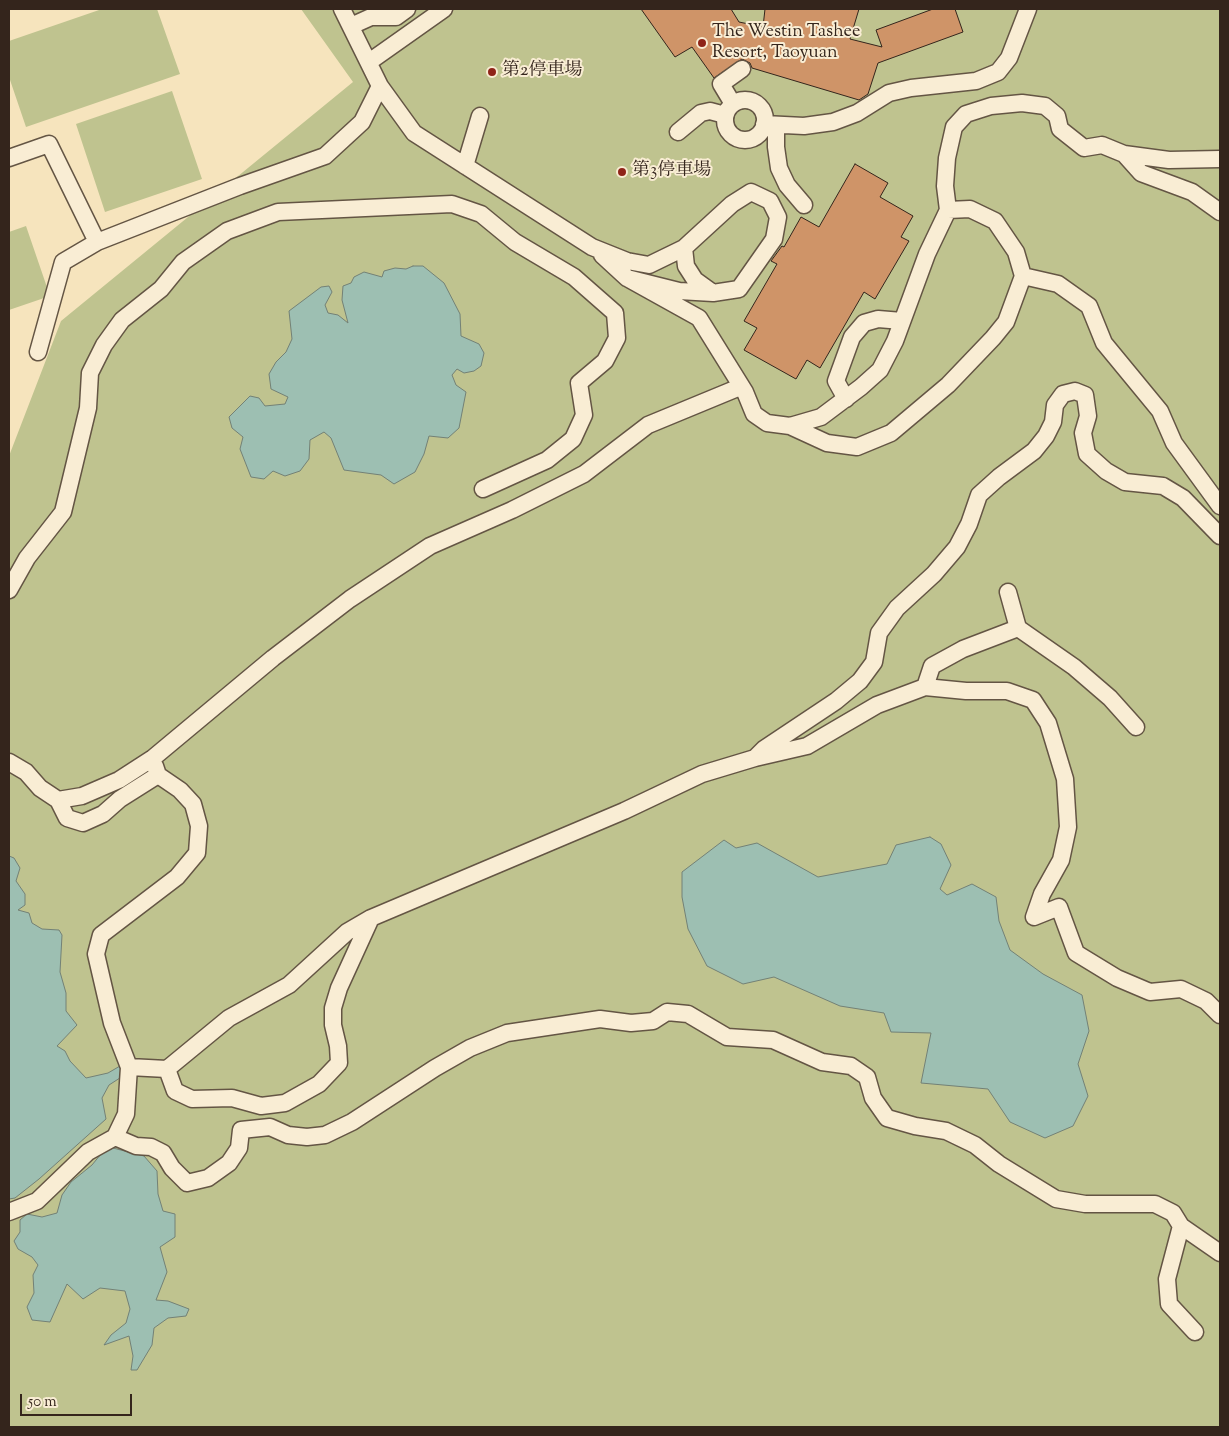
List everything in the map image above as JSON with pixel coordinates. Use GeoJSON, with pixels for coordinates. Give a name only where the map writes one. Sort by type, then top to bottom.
{"type":"FeatureCollection","features":[{"type":"Feature","properties":{"kind":"street"},"geometry":{"type":"LineString","coordinates":[[342,9],[380,86],[414,134],[592,247],[627,278],[699,318],[754,414],[767,423],[790,426],[827,443],[857,447],[891,434],[948,385],[1006,322],[1023,276],[1016,252],[995,221],[970,209],[948,210]]}},
{"type":"Feature","properties":{"kind":"street"},"geometry":{"type":"LineString","coordinates":[[369,62],[444,9]]}},
{"type":"Feature","properties":{"kind":"street"},"geometry":{"type":"LineString","coordinates":[[742,69],[721,84],[729,109],[727,128],[731,134],[742,139],[755,136],[770,125],[804,126],[832,122],[857,113],[889,93],[911,88],[976,81],[998,72],[1009,58],[1028,9]]}},
{"type":"Feature","properties":{"kind":"street"},"geometry":{"type":"LineString","coordinates":[[351,26],[371,17],[401,13],[407,35]]}},
{"type":"Feature","properties":{"kind":"street"},"geometry":{"type":"LineString","coordinates":[[38,352],[63,262],[97,242],[240,186],[325,156],[362,122],[380,86]]}},
{"type":"Feature","properties":{"kind":"street"},"geometry":{"type":"LineString","coordinates":[[678,132],[701,113],[710,110],[729,109],[745,100],[757,104],[770,125],[779,168],[788,185],[804,205]]}},
{"type":"Feature","properties":{"kind":"street"},"geometry":{"type":"LineString","coordinates":[[790,426],[821,417],[880,370],[948,210],[945,186],[947,158],[954,127],[966,114],[991,106],[1022,103],[1044,106],[1057,116],[1060,129],[1084,148],[1102,146],[1124,154],[1169,160],[1220,159]]}},
{"type":"Feature","properties":{"kind":"street"},"geometry":{"type":"LineString","coordinates":[[466,166],[480,116]]}},
{"type":"Feature","properties":{"kind":"street"},"geometry":{"type":"LineString","coordinates":[[9,158],[50,144],[97,242]]}},
{"type":"Feature","properties":{"kind":"street"},"geometry":{"type":"LineString","coordinates":[[1124,154],[1141,174],[1192,192],[1220,212]]}},
{"type":"Feature","properties":{"kind":"street"},"geometry":{"type":"LineString","coordinates":[[592,247],[628,261],[649,265],[684,248],[732,204],[751,192],[770,201],[778,217],[774,239],[739,289],[713,293],[679,291],[627,278]]}},
{"type":"Feature","properties":{"kind":"street"},"geometry":{"type":"LineString","coordinates":[[9,590],[27,558],[63,512],[88,408],[90,373],[113,332],[122,320],[161,289],[183,262],[227,231],[278,212],[452,204],[480,214],[515,242],[574,277],[614,313],[617,338],[605,361],[579,383],[584,415],[573,439],[547,460],[483,489]]}},
{"type":"Feature","properties":{"kind":"street"},"geometry":{"type":"LineString","coordinates":[[684,248],[686,266],[695,280],[713,293]]}},
{"type":"Feature","properties":{"kind":"street"},"geometry":{"type":"LineString","coordinates":[[1023,276],[1058,284],[1089,306],[1104,343],[1160,411],[1174,443],[1220,506]]}},
{"type":"Feature","properties":{"kind":"street"},"geometry":{"type":"LineString","coordinates":[[846,399],[836,381],[852,337],[864,323],[878,319],[902,321]]}},
{"type":"Feature","properties":{"kind":"street"},"geometry":{"type":"LineString","coordinates":[[58,800],[82,796],[119,780],[153,758],[273,658],[342,605],[430,546],[512,510],[584,474],[648,425],[740,387]]}},
{"type":"Feature","properties":{"kind":"street"},"geometry":{"type":"LineString","coordinates":[[755,758],[764,749],[836,701],[860,681],[874,662],[879,633],[897,608],[934,574],[957,547],[969,524],[979,495],[999,477],[1034,451],[1046,436],[1053,422],[1055,405],[1063,394],[1075,391],[1085,395],[1088,416],[1084,433],[1087,454],[1106,471],[1124,482],[1163,486],[1184,498],[1220,536]]}},
{"type":"Feature","properties":{"kind":"street"},"geometry":{"type":"LineString","coordinates":[[1008,592],[1018,628],[1074,667],[1103,692],[1136,727]]}},
{"type":"Feature","properties":{"kind":"street"},"geometry":{"type":"LineString","coordinates":[[925,687],[932,666],[963,649],[1018,628]]}},
{"type":"Feature","properties":{"kind":"street"},"geometry":{"type":"LineString","coordinates":[[129,1068],[167,1069],[229,1018],[289,985],[347,932],[370,918],[624,812],[702,774],[755,758],[807,746],[877,705],[925,687],[966,692],[1007,691],[1033,700],[1048,723],[1065,779],[1068,827],[1061,860],[1042,894],[1034,916],[1059,907],[1076,953],[1117,978],[1150,992],[1181,989],[1206,1000],[1220,1015]]}},
{"type":"Feature","properties":{"kind":"street"},"geometry":{"type":"LineString","coordinates":[[9,1212],[37,1201],[88,1152],[115,1136],[126,1114],[129,1068],[112,1023],[96,954],[101,935],[177,877],[197,853],[199,826],[193,804],[180,790],[158,774],[153,758]]}},
{"type":"Feature","properties":{"kind":"street"},"geometry":{"type":"LineString","coordinates":[[9,762],[26,772],[40,788],[58,800],[67,818],[83,823],[103,814],[120,799],[158,774]]}},
{"type":"Feature","properties":{"kind":"street"},"geometry":{"type":"LineString","coordinates":[[167,1069],[175,1091],[192,1099],[232,1098],[261,1106],[285,1103],[319,1084],[339,1063],[338,1046],[333,1024],[333,1008],[339,988],[370,918]]}},
{"type":"Feature","properties":{"kind":"street"},"geometry":{"type":"LineString","coordinates":[[115,1136],[136,1146],[151,1147],[163,1153],[172,1168],[187,1182],[194,1181],[208,1178],[229,1163],[239,1148],[242,1130],[270,1126],[288,1135],[307,1137],[325,1135],[352,1122],[470,1048],[508,1033],[600,1019],[630,1023],[653,1021],[666,1012],[688,1014],[727,1037],[773,1040],[822,1062],[851,1066],[867,1077],[873,1098],[888,1118],[915,1126],[946,1131],[968,1142],[999,1164],[1056,1199],[1085,1204],[1155,1204],[1173,1213],[1181,1226],[1220,1253]]}},
{"type":"Feature","properties":{"kind":"street"},"geometry":{"type":"LineString","coordinates":[[1181,1226],[1167,1279],[1169,1304],[1195,1332]]}},
{"type":"Feature","properties":{"kind":"green space"},"geometry":{"type":"Polygon","coordinates":[[[102,9],[157,9],[180,74],[26,127],[9,77],[9,41],[102,9]]]}},
{"type":"Feature","properties":{"kind":"green space"},"geometry":{"type":"Polygon","coordinates":[[[301,9],[1220,9],[1220,1427],[9,1427],[9,456],[61,321],[353,82],[301,9]]]}},
{"type":"Feature","properties":{"kind":"green space"},"geometry":{"type":"Polygon","coordinates":[[[172,91],[202,179],[105,212],[76,124],[172,91]]]}},
{"type":"Feature","properties":{"kind":"green space"},"geometry":{"type":"Polygon","coordinates":[[[26,226],[50,296],[9,310],[9,232],[26,226]]]}},
{"type":"Feature","properties":{"kind":"shaded area"},"geometry":{"type":"Polygon","coordinates":[[[413,266],[423,266],[444,283],[460,314],[461,336],[479,344],[484,353],[481,366],[474,371],[464,373],[457,369],[452,375],[456,385],[466,392],[459,428],[448,438],[429,436],[424,454],[415,472],[394,484],[381,475],[344,470],[331,438],[324,432],[310,440],[309,459],[300,471],[285,476],[273,471],[264,479],[251,477],[240,449],[243,437],[232,428],[229,417],[250,396],[259,398],[265,406],[285,404],[288,397],[271,389],[269,374],[276,362],[286,352],[292,339],[289,311],[321,287],[329,286],[332,292],[325,305],[328,313],[338,315],[348,323],[342,300],[343,286],[351,283],[354,277],[364,272],[382,277],[384,271],[395,268],[406,269],[413,266]]]}},
{"type":"Feature","properties":{"kind":"shaded area"},"geometry":{"type":"Polygon","coordinates":[[[930,837],[941,844],[951,865],[940,889],[947,895],[972,884],[996,897],[999,921],[1010,950],[1043,974],[1082,995],[1089,1031],[1078,1064],[1088,1096],[1073,1126],[1045,1138],[1010,1122],[988,1089],[921,1083],[931,1033],[891,1032],[884,1013],[840,1006],[774,977],[743,984],[707,966],[688,929],[682,897],[682,872],[724,840],[736,848],[757,843],[818,877],[887,864],[896,845],[930,837]]]}},
{"type":"Feature","properties":{"kind":"shaded area"},"geometry":{"type":"Polygon","coordinates":[[[9,856],[14,858],[20,868],[16,881],[25,894],[25,905],[18,910],[29,913],[32,923],[42,929],[59,930],[62,935],[60,972],[66,993],[66,1011],[77,1025],[57,1046],[65,1051],[70,1061],[86,1078],[108,1073],[120,1066],[123,1076],[109,1085],[102,1098],[106,1119],[39,1179],[15,1198],[9,1199],[9,856]]]}},
{"type":"Feature","properties":{"kind":"shaded area"},"geometry":{"type":"Polygon","coordinates":[[[113,1148],[144,1156],[157,1171],[158,1194],[163,1211],[175,1214],[175,1237],[160,1247],[167,1272],[156,1300],[168,1301],[189,1309],[186,1316],[168,1318],[154,1328],[152,1345],[137,1370],[131,1370],[133,1356],[129,1336],[104,1345],[111,1335],[126,1323],[130,1309],[125,1291],[100,1288],[83,1299],[67,1284],[50,1322],[32,1320],[27,1307],[34,1293],[33,1275],[38,1265],[32,1257],[18,1249],[14,1241],[20,1232],[20,1220],[27,1214],[42,1217],[57,1213],[62,1195],[71,1182],[92,1165],[101,1154],[113,1148]]]}},
{"type":"Feature","properties":{"kind":"building"},"geometry":{"type":"Polygon","coordinates":[[[641,9],[731,9],[739,22],[763,27],[765,9],[859,9],[850,39],[882,47],[876,30],[933,9],[955,9],[963,32],[878,63],[868,94],[859,100],[752,68],[750,63],[742,59],[714,78],[692,47],[675,57],[641,9]]]}},
{"type":"Feature","properties":{"kind":"building"},"geometry":{"type":"Polygon","coordinates":[[[855,164],[888,183],[880,197],[913,216],[901,237],[909,241],[875,299],[864,292],[820,368],[807,360],[796,379],[744,350],[757,328],[744,321],[777,264],[771,261],[782,246],[784,247],[801,217],[819,227],[855,164]]]}},
{"type":"Feature","properties":{"kind":"place","name":"The Westin Tashee Resort, Taoyuan"},"geometry":{"type":"Point","coordinates":[702,43]}},
{"type":"Feature","properties":{"kind":"place","name":"第2停車場"},"geometry":{"type":"Point","coordinates":[492,72]}},
{"type":"Feature","properties":{"kind":"place","name":"第3停車場"},"geometry":{"type":"Point","coordinates":[622,172]}}]}
